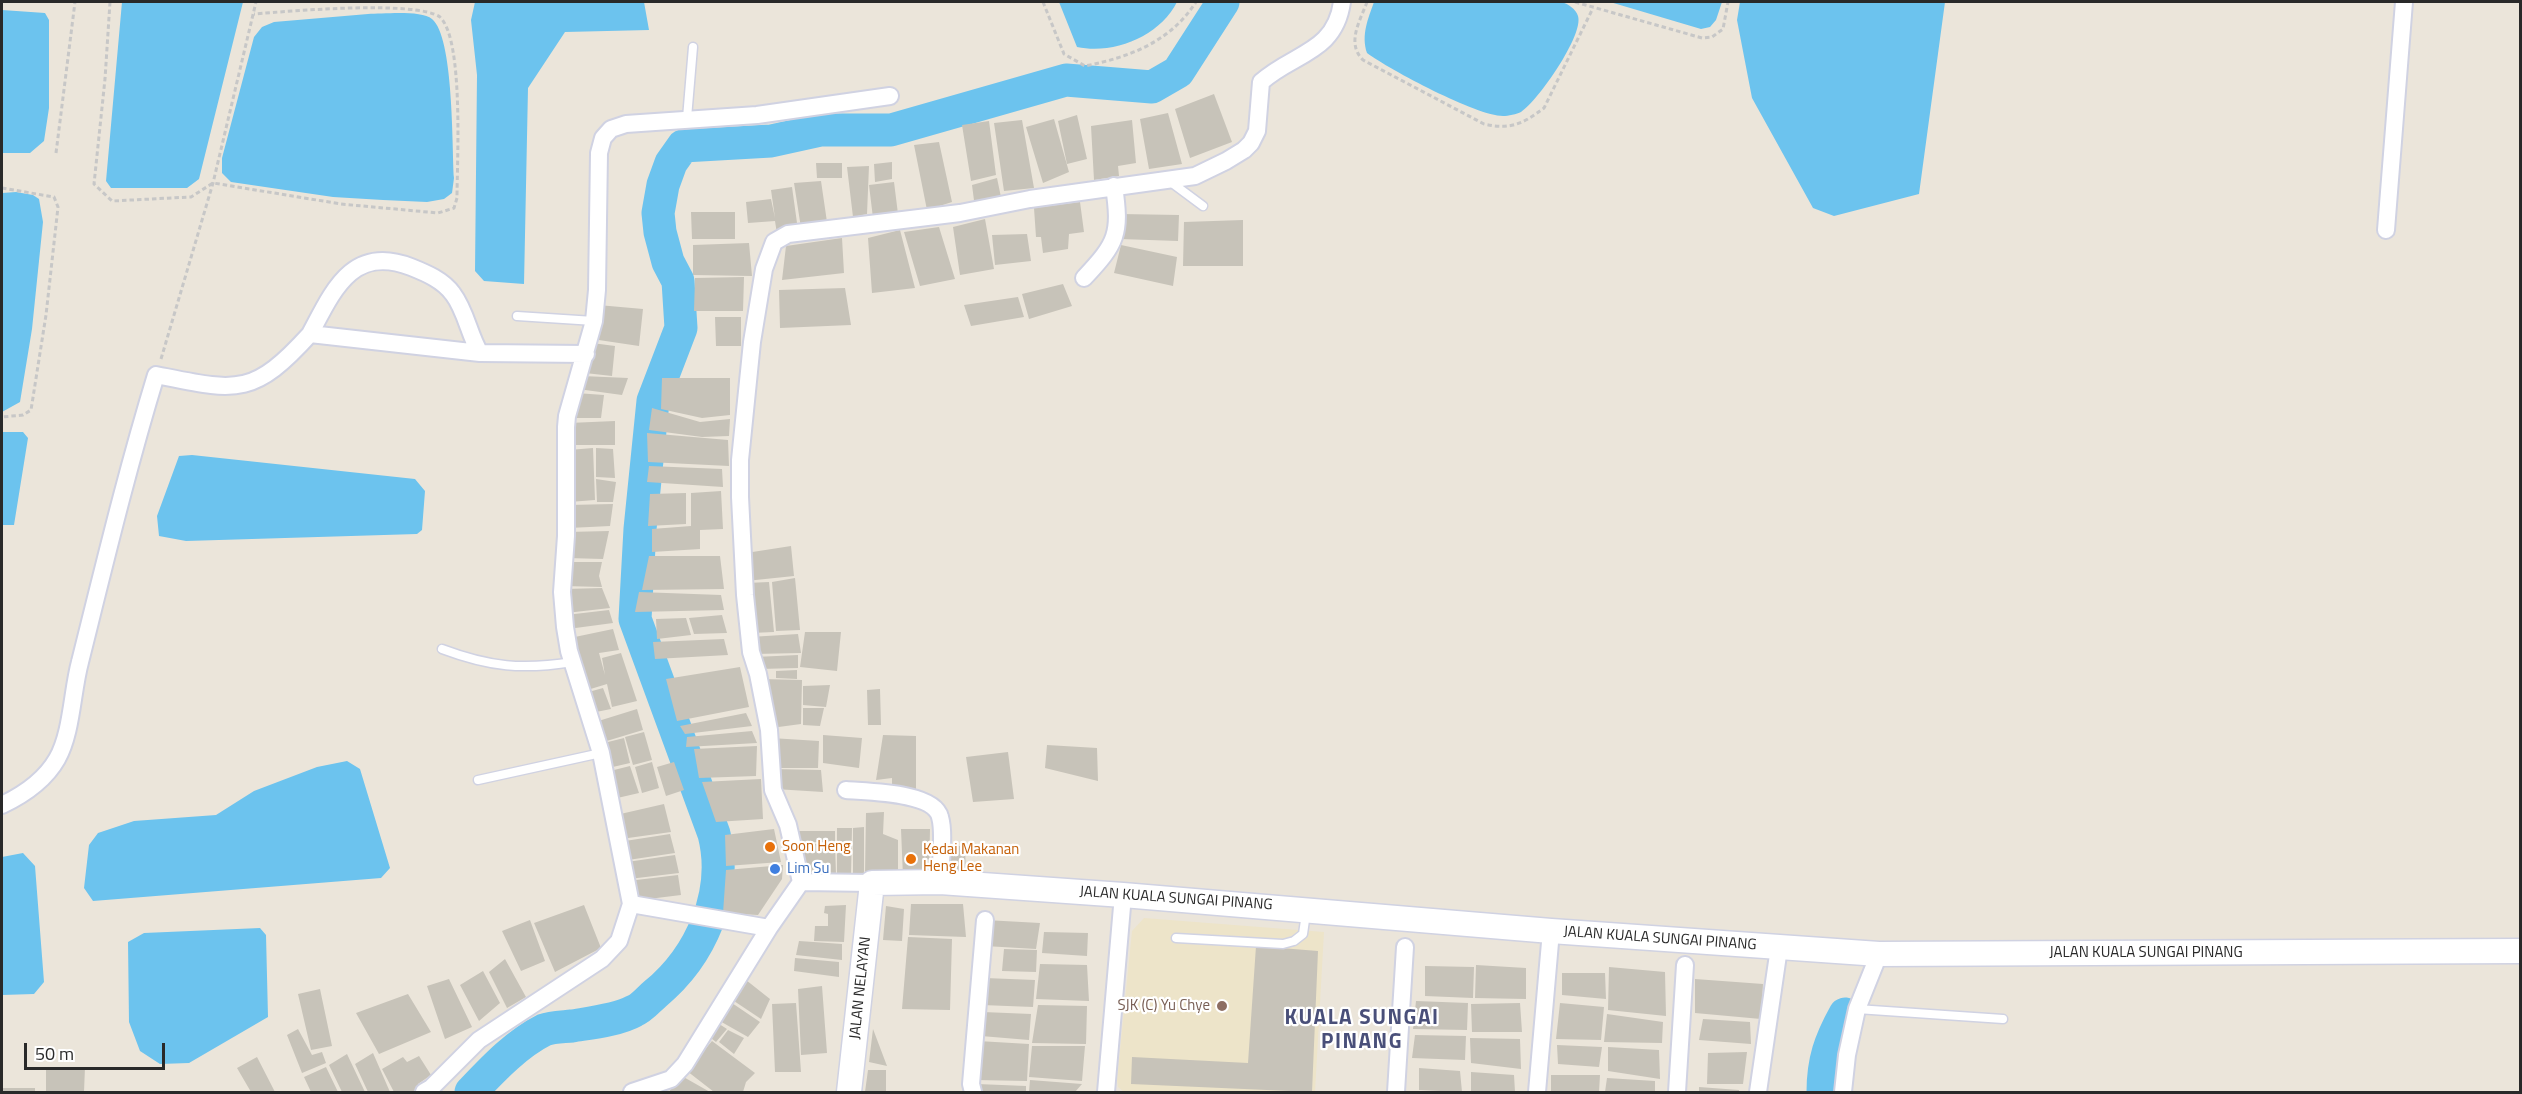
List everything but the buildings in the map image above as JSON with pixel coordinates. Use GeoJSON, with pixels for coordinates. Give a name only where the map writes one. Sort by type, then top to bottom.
{"type":"FeatureCollection","features":[{"type":"Feature","properties":{"kind":"street"},"geometry":{"type":"LineString","coordinates":[[632,1092],[671,1078],[686,1064],[762,927],[801,882],[785,817],[773,790],[769,730],[759,674],[751,652],[745,595],[740,497],[740,460],[748,380],[764,269],[774,242],[788,234],[960,213],[1030,199],[1195,176],[1248,147],[1257,131],[1261,82],[1270,74],[1316,49],[1329,37],[1342,2]]}},
{"type":"Feature","properties":{"kind":"street"},"geometry":{"type":"LineString","coordinates":[[2386,230],[2404,2]]}},
{"type":"Feature","properties":{"kind":"street"},"geometry":{"type":"LineString","coordinates":[[424,1092],[431,1088],[479,1040],[602,958],[619,941],[631,904],[601,753],[573,662],[565,627],[562,592],[566,536],[566,426],[594,321],[597,290],[599,153],[603,138],[611,129],[626,124],[687,118],[757,115],[890,96]]}},
{"type":"Feature","properties":{"kind":"street"},"geometry":{"type":"LineString","coordinates":[[1084,278],[1113,244],[1117,206],[1114,186]]}},
{"type":"Feature","properties":{"kind":"street"},"geometry":{"type":"LineString","coordinates":[[2,805],[36,783],[57,759],[64,741],[84,645],[133,450],[156,375],[209,386],[248,383],[262,378],[285,362],[310,334],[333,292],[351,271],[372,261],[390,261],[432,276],[450,290],[458,301],[480,353]]}},
{"type":"Feature","properties":{"kind":"street"},"geometry":{"type":"LineString","coordinates":[[310,334],[480,353],[586,354]]}},
{"type":"Feature","properties":{"kind":"street"},"geometry":{"type":"LineString","coordinates":[[846,790],[921,799],[938,810],[941,820],[940,882]]}},
{"type":"Feature","properties":{"kind":"street","name":"JALAN KUALA SUNGAI PINANG"},"geometry":{"type":"LineString","coordinates":[[801,882],[940,882],[1307,909],[1551,931],[1879,954],[2520,951]]}},
{"type":"Feature","properties":{"kind":"street","name":"JALAN NELAYAN"},"geometry":{"type":"LineString","coordinates":[[849,1092],[872,883]]}},
{"type":"Feature","properties":{"kind":"street"},"geometry":{"type":"LineString","coordinates":[[1106,1092],[1123,895]]}},
{"type":"Feature","properties":{"kind":"street"},"geometry":{"type":"LineString","coordinates":[[631,904],[762,927]]}},
{"type":"Feature","properties":{"kind":"street"},"geometry":{"type":"LineString","coordinates":[[973,1092],[971,1084],[985,920]]}},
{"type":"Feature","properties":{"kind":"street"},"geometry":{"type":"LineString","coordinates":[[1538,1092],[1551,931]]}},
{"type":"Feature","properties":{"kind":"street"},"geometry":{"type":"LineString","coordinates":[[1396,1092],[1406,947]]}},
{"type":"Feature","properties":{"kind":"street"},"geometry":{"type":"LineString","coordinates":[[1758,1092],[1779,948]]}},
{"type":"Feature","properties":{"kind":"street"},"geometry":{"type":"LineString","coordinates":[[1843,1092],[1847,1055],[1857,1009],[1879,954]]}},
{"type":"Feature","properties":{"kind":"street"},"geometry":{"type":"LineString","coordinates":[[1677,1092],[1685,965]]}},
{"type":"Feature","properties":{"kind":"lane"},"geometry":{"type":"LineString","coordinates":[[687,118],[693,47]]}},
{"type":"Feature","properties":{"kind":"lane"},"geometry":{"type":"LineString","coordinates":[[1168,180],[1203,206]]}},
{"type":"Feature","properties":{"kind":"lane"},"geometry":{"type":"LineString","coordinates":[[517,316],[594,321]]}},
{"type":"Feature","properties":{"kind":"lane"},"geometry":{"type":"LineString","coordinates":[[442,649],[490,665],[548,666],[573,662]]}},
{"type":"Feature","properties":{"kind":"lane"},"geometry":{"type":"LineString","coordinates":[[478,780],[601,753]]}},
{"type":"Feature","properties":{"kind":"lane"},"geometry":{"type":"LineString","coordinates":[[1176,938],[1288,943],[1303,934],[1307,909]]}},
{"type":"Feature","properties":{"kind":"lane"},"geometry":{"type":"LineString","coordinates":[[1857,1009],[2003,1019]]}},
{"type":"Feature","properties":{"kind":"path"},"geometry":{"type":"LineString","coordinates":[[56,153],[75,2]]}},
{"type":"Feature","properties":{"kind":"path"},"geometry":{"type":"LineString","coordinates":[[110,2],[94,184],[112,201],[191,197],[213,183],[341,204],[438,213],[453,208],[457,198],[457,96],[451,38],[440,17],[417,8],[391,4],[254,14]]}},
{"type":"Feature","properties":{"kind":"path"},"geometry":{"type":"LineString","coordinates":[[156,375],[213,183],[256,2]]}},
{"type":"Feature","properties":{"kind":"path"},"geometry":{"type":"LineString","coordinates":[[1043,2],[1064,54],[1085,66],[1138,52],[1165,36],[1196,2]]}},
{"type":"Feature","properties":{"kind":"path"},"geometry":{"type":"LineString","coordinates":[[1367,2],[1354,40],[1355,53],[1363,60],[1484,124],[1502,128],[1530,118],[1544,108],[1593,8]]}},
{"type":"Feature","properties":{"kind":"path"},"geometry":{"type":"LineString","coordinates":[[1575,2],[1702,38],[1712,37],[1723,29],[1728,2]]}},
{"type":"Feature","properties":{"kind":"path"},"geometry":{"type":"LineString","coordinates":[[2,188],[54,197],[58,207],[46,315],[31,410],[23,415],[2,417]]}},
{"type":"Feature","properties":{"kind":"shaded area","name":"SJK (C) Yu Chye"},"geometry":{"type":"Polygon","coordinates":[[[1144,918],[1324,932],[1315,1092],[1124,1092],[1118,1087],[1132,931],[1144,918]]]}},
{"type":"Feature","properties":{"kind":"water"},"geometry":{"type":"Polygon","coordinates":[[[122,2],[243,2],[199,179],[187,188],[111,188],[106,181],[122,2]]]}},
{"type":"Feature","properties":{"kind":"water"},"geometry":{"type":"Polygon","coordinates":[[[475,2],[644,2],[649,30],[565,32],[528,88],[524,284],[484,281],[475,271],[477,75],[471,20],[475,2]]]}},
{"type":"Feature","properties":{"kind":"water"},"geometry":{"type":"Polygon","coordinates":[[[1059,2],[1177,2],[1169,14],[1148,33],[1120,45],[1091,49],[1077,47],[1059,2]]]}},
{"type":"Feature","properties":{"kind":"water"},"geometry":{"type":"Polygon","coordinates":[[[1374,2],[1562,2],[1576,11],[1578,25],[1567,52],[1538,95],[1521,112],[1503,116],[1474,109],[1455,101],[1394,70],[1367,53],[1365,33],[1374,2]]]}},
{"type":"Feature","properties":{"kind":"water"},"geometry":{"type":"Polygon","coordinates":[[[1610,2],[1722,2],[1716,20],[1710,27],[1701,29],[1610,2]]]}},
{"type":"Feature","properties":{"kind":"water"},"geometry":{"type":"Polygon","coordinates":[[[1740,2],[1945,2],[1919,194],[1834,216],[1813,208],[1752,98],[1737,20],[1740,2]]]}},
{"type":"Feature","properties":{"kind":"water"},"geometry":{"type":"Polygon","coordinates":[[[2,10],[45,13],[49,20],[49,108],[44,141],[30,153],[2,153],[2,10]]]}},
{"type":"Feature","properties":{"kind":"water"},"geometry":{"type":"Polygon","coordinates":[[[368,14],[419,14],[432,19],[439,30],[448,69],[450,94],[454,178],[452,193],[444,199],[427,202],[383,200],[333,197],[231,182],[222,173],[222,158],[254,37],[262,27],[274,22],[368,14]]]}},
{"type":"Feature","properties":{"kind":"water"},"geometry":{"type":"Polygon","coordinates":[[[16,192],[33,195],[39,199],[43,222],[32,329],[20,402],[2,412],[2,193],[16,192]]]}},
{"type":"Feature","properties":{"kind":"water"},"geometry":{"type":"Polygon","coordinates":[[[2,432],[23,432],[28,438],[14,525],[2,525],[2,432]]]}},
{"type":"Feature","properties":{"kind":"water"},"geometry":{"type":"Polygon","coordinates":[[[192,455],[415,479],[425,491],[422,530],[417,534],[186,541],[159,536],[157,516],[179,456],[192,455]]]}},
{"type":"Feature","properties":{"kind":"water"},"geometry":{"type":"Polygon","coordinates":[[[347,761],[360,769],[390,868],[381,878],[93,901],[84,888],[89,845],[98,833],[134,821],[216,815],[254,791],[317,767],[347,761]]]}},
{"type":"Feature","properties":{"kind":"water"},"geometry":{"type":"Polygon","coordinates":[[[23,853],[35,866],[44,982],[34,994],[2,995],[2,857],[23,853]]]}},
{"type":"Feature","properties":{"kind":"water"},"geometry":{"type":"Polygon","coordinates":[[[260,928],[266,935],[268,1017],[189,1063],[160,1064],[140,1051],[129,1022],[128,942],[144,933],[260,928]]]}},
{"type":"Feature","properties":{"kind":"waterway"},"geometry":{"type":"LineString","coordinates":[[471,1092],[514,1050],[544,1030],[612,1019],[643,1006],[686,961],[698,942],[714,901],[718,879],[718,856],[714,834],[635,619],[640,529],[653,401],[681,328],[678,281],[668,262],[660,232],[658,213],[663,185],[671,163],[683,146],[771,141],[821,130],[891,130],[1066,80],[1152,87],[1178,72],[1223,2]]}},
{"type":"Feature","properties":{"kind":"waterway"},"geometry":{"type":"LineString","coordinates":[[1823,1092],[1828,1052],[1845,1014]]}},
{"type":"Feature","properties":{"kind":"place","name":"Soon Heng"},"geometry":{"type":"Point","coordinates":[770,847]}},
{"type":"Feature","properties":{"kind":"place","name":"Kedai Makanan Heng Lee"},"geometry":{"type":"Point","coordinates":[911,859]}},
{"type":"Feature","properties":{"kind":"place","name":"Lim Su"},"geometry":{"type":"Point","coordinates":[775,869]}},
{"type":"Feature","properties":{"kind":"place","name":"SJK (C) Yu Chye"},"geometry":{"type":"Point","coordinates":[1222,1006]}},
{"type":"Feature","properties":{"kind":"district","name":"KUALA SUNGAI PINANG"},"geometry":{"type":"Point","coordinates":[1362,1031]}}]}
